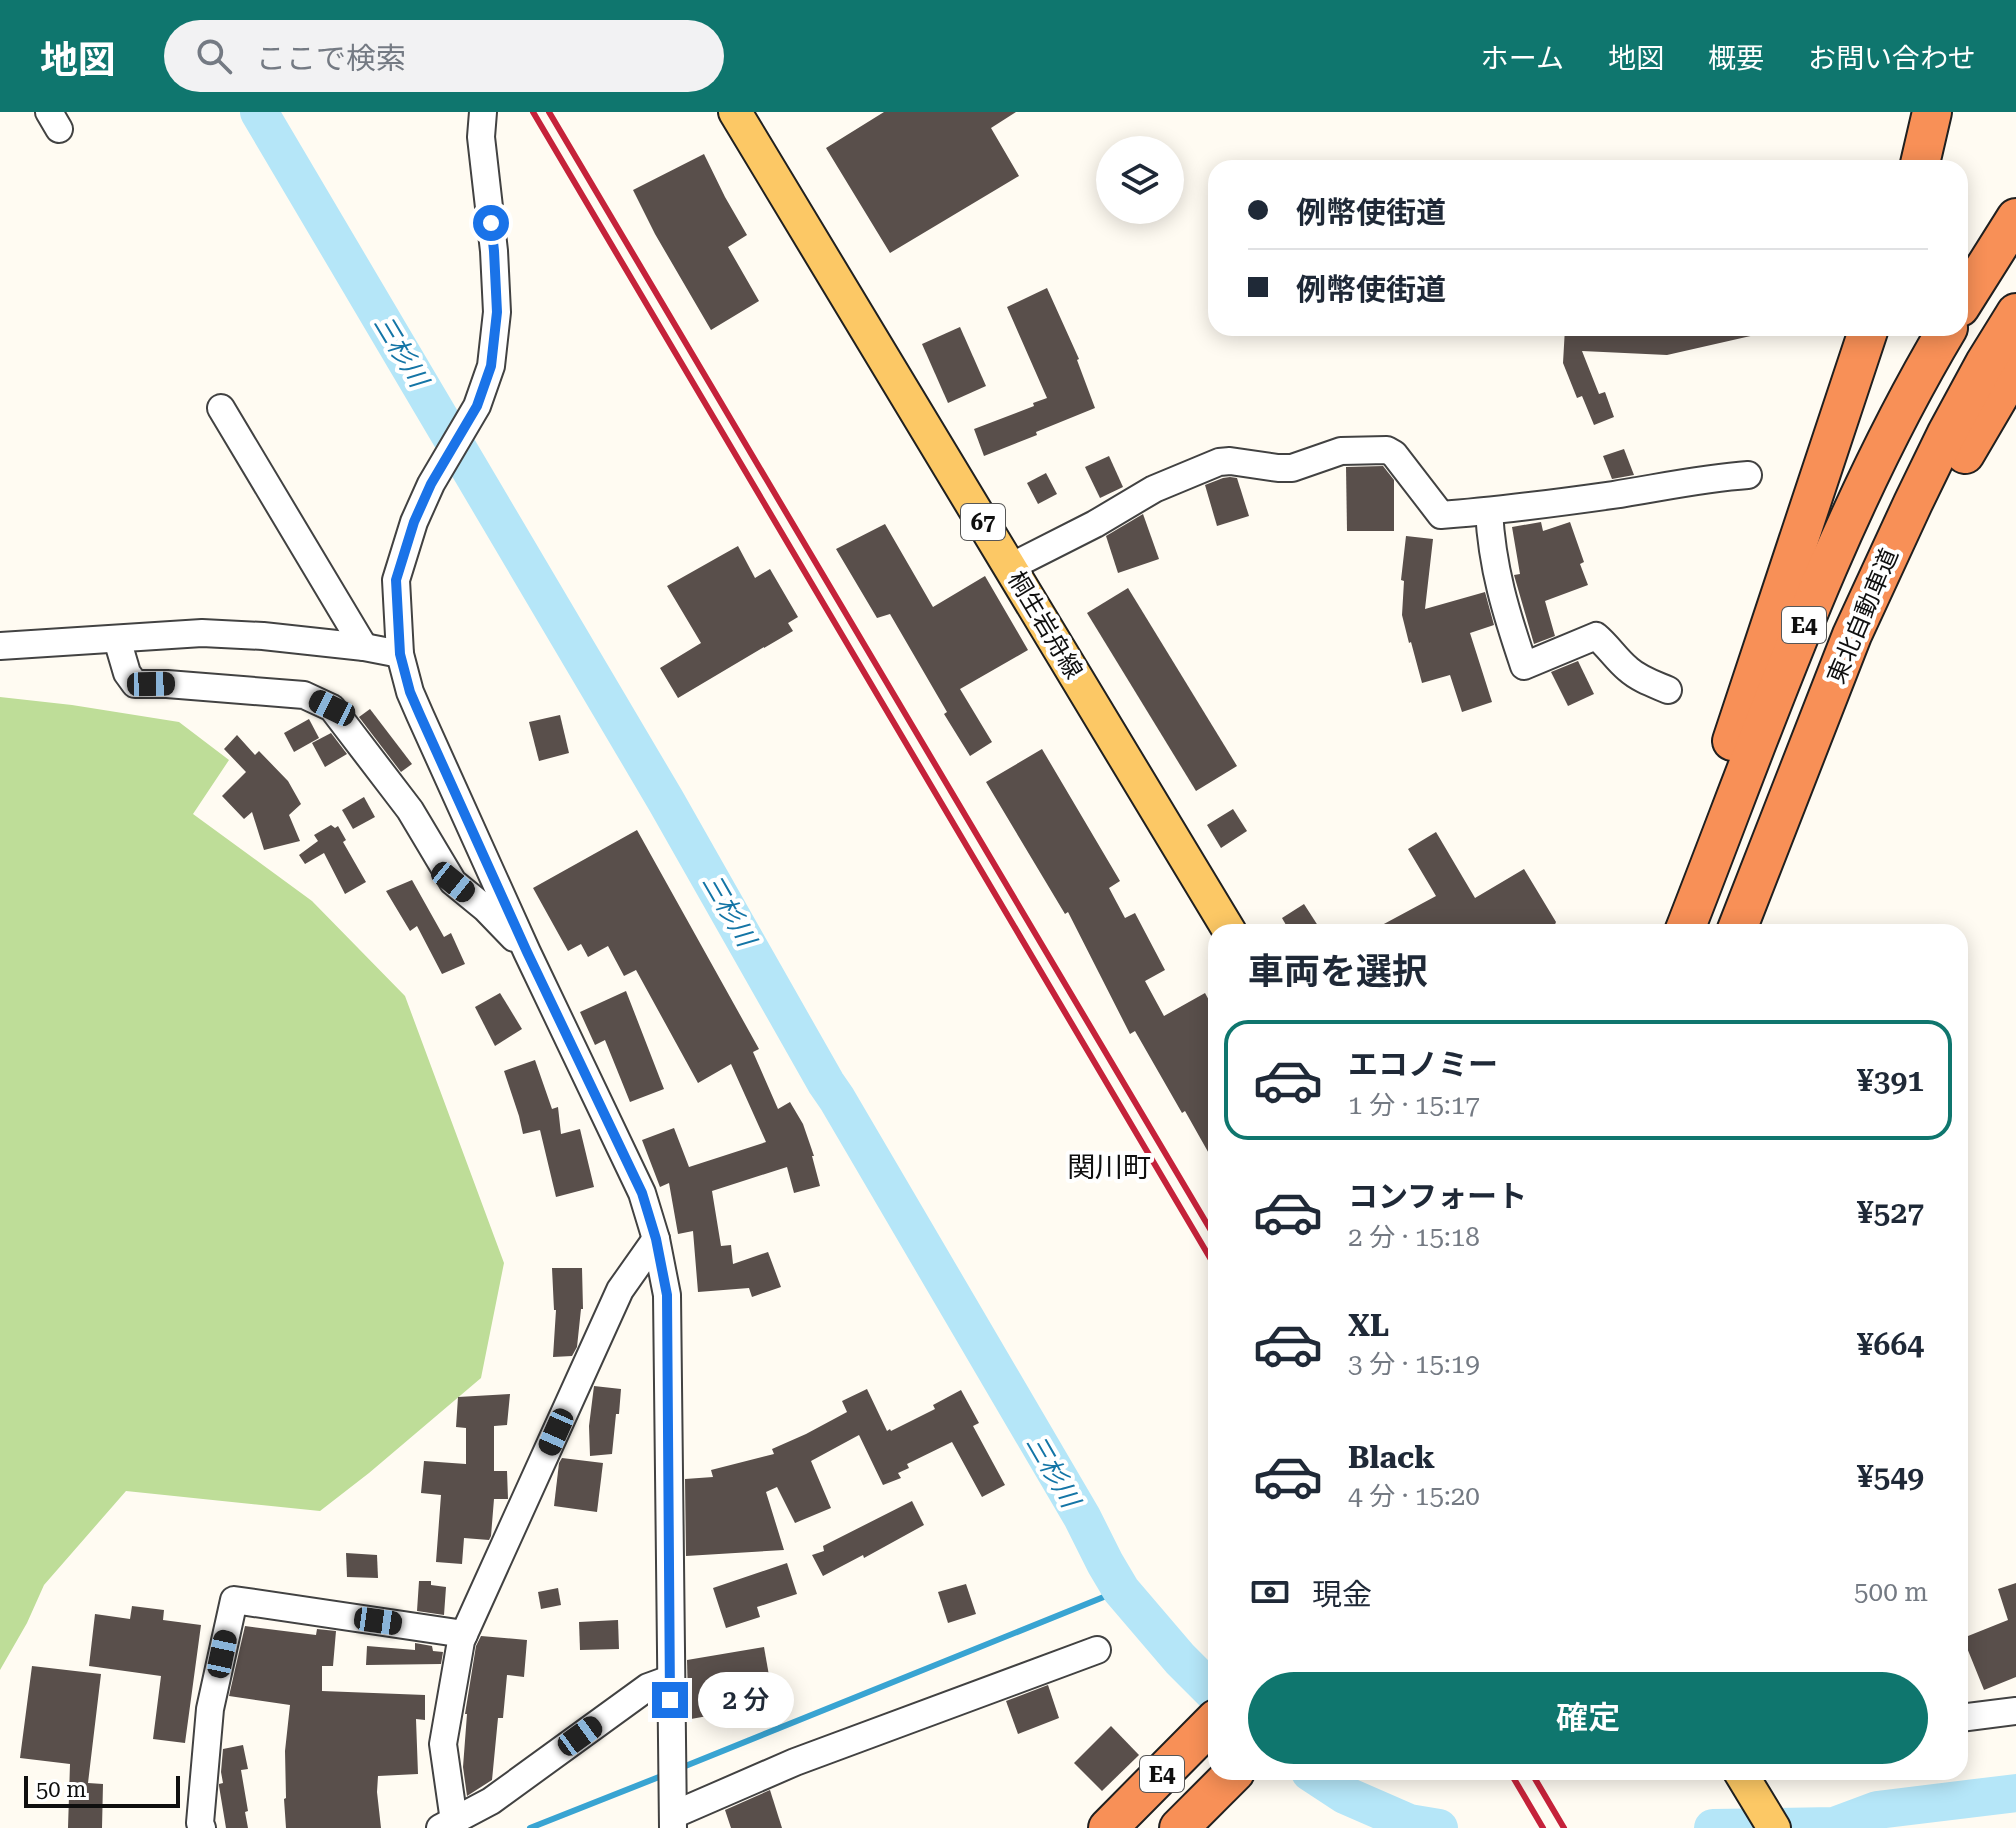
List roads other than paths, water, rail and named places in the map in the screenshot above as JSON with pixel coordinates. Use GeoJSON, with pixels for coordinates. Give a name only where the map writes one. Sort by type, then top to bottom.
{"type":"FeatureCollection","features":[{"type":"Feature","properties":{"kind":"highway"},"geometry":{"type":"LineString","coordinates":[[1921,160],[1932,112]]}},
{"type":"Feature","properties":{"kind":"highway"},"geometry":{"type":"LineString","coordinates":[[1968,294],[2016,218]]}},
{"type":"Feature","properties":{"kind":"highway","name":"東北自動車道"},"geometry":{"type":"LineString","coordinates":[[1739,924],[1852,635],[1947,433],[2016,313]]}},
{"type":"Feature","properties":{"kind":"highway"},"geometry":{"type":"LineString","coordinates":[[1678,924],[1704,824],[1866,336]]}},
{"type":"Feature","properties":{"kind":"highway","name":"東北自動車道"},"geometry":{"type":"LineString","coordinates":[[1687,924],[1833,555],[1875,463],[1944,336]]}},
{"type":"Feature","properties":{"kind":"highway"},"geometry":{"type":"LineString","coordinates":[[1852,635],[1902,578],[1963,459],[2016,367]]}},
{"type":"Feature","properties":{"kind":"highway","name":"E4"},"geometry":{"type":"LineString","coordinates":[[1108,1828],[1208,1727]]}},
{"type":"Feature","properties":{"kind":"highway","name":"E4"},"geometry":{"type":"LineString","coordinates":[[1179,1828],[1227,1780]]}},
{"type":"Feature","properties":{"kind":"main road","name":"桐生岩舟線"},"geometry":{"type":"LineString","coordinates":[[735,112],[1225,924]]}},
{"type":"Feature","properties":{"kind":"main road"},"geometry":{"type":"LineString","coordinates":[[1745,1780],[1774,1828]]}},
{"type":"Feature","properties":{"kind":"street"},"geometry":{"type":"LineString","coordinates":[[483,112],[481,137],[494,251],[497,312],[491,366],[477,406],[431,484],[414,522],[396,580],[400,654],[420,715],[527,952],[637,1182],[656,1239],[667,1295],[673,1815],[795,1762],[1097,1650]]}},
{"type":"Feature","properties":{"kind":"street"},"geometry":{"type":"LineString","coordinates":[[221,408],[364,647]]}},
{"type":"Feature","properties":{"kind":"street"},"geometry":{"type":"LineString","coordinates":[[1010,567],[1095,524],[1154,489],[1219,462],[1292,468],[1341,451],[1387,450],[1394,454],[1441,515],[1748,475]]}},
{"type":"Feature","properties":{"kind":"street"},"geometry":{"type":"LineString","coordinates":[[1489,511],[1497,581],[1524,666],[1596,636],[1626,668],[1668,690]]}},
{"type":"Feature","properties":{"kind":"street"},"geometry":{"type":"LineString","coordinates":[[0,646],[202,633],[263,636],[400,654]]}},
{"type":"Feature","properties":{"kind":"street"},"geometry":{"type":"LineString","coordinates":[[117,639],[127,673],[135,684],[304,695],[332,708],[410,810],[453,882],[486,909],[527,952]]}},
{"type":"Feature","properties":{"kind":"street"},"geometry":{"type":"LineString","coordinates":[[656,1239],[620,1290],[464,1634],[443,1744],[449,1826],[491,1801],[648,1687],[670,1679]]}},
{"type":"Feature","properties":{"kind":"street"},"geometry":{"type":"LineString","coordinates":[[202,1828],[210,1709],[234,1600],[464,1634]]}},
{"type":"Feature","properties":{"kind":"street"},"geometry":{"type":"LineString","coordinates":[[1968,1717],[2016,1711]]}},
{"type":"Feature","properties":{"kind":"waterway","name":"三杉川"},"geometry":{"type":"LineString","coordinates":[[259,112],[666,801],[826,1083],[1082,1517],[1121,1590],[1208,1687]]}},
{"type":"Feature","properties":{"kind":"waterway"},"geometry":{"type":"LineString","coordinates":[[678,1769],[1121,1590]]}},
{"type":"Feature","properties":{"kind":"waterway"},"geometry":{"type":"LineString","coordinates":[[530,1828],[664,1775]]}},
{"type":"Feature","properties":{"kind":"waterway","name":"三杉川"},"geometry":{"type":"LineString","coordinates":[[1322,1780],[1345,1795],[1409,1823],[1439,1828]]}},
{"type":"Feature","properties":{"kind":"waterway","name":"三杉川"},"geometry":{"type":"LineString","coordinates":[[1713,1828],[1834,1826],[1877,1810],[2016,1793]]}},
{"type":"Feature","properties":{"kind":"railway"},"geometry":{"type":"LineString","coordinates":[[533,112],[1208,1254]]}},
{"type":"Feature","properties":{"kind":"railway"},"geometry":{"type":"LineString","coordinates":[[549,112],[1208,1225]]}},
{"type":"Feature","properties":{"kind":"railway"},"geometry":{"type":"LineString","coordinates":[[1515,1780],[1543,1828]]}},
{"type":"Feature","properties":{"kind":"railway"},"geometry":{"type":"LineString","coordinates":[[1536,1780],[1564,1828]]}},
{"type":"Feature","properties":{"kind":"district","name":"関川町"},"geometry":{"type":"Point","coordinates":[1109,1167]}}]}
